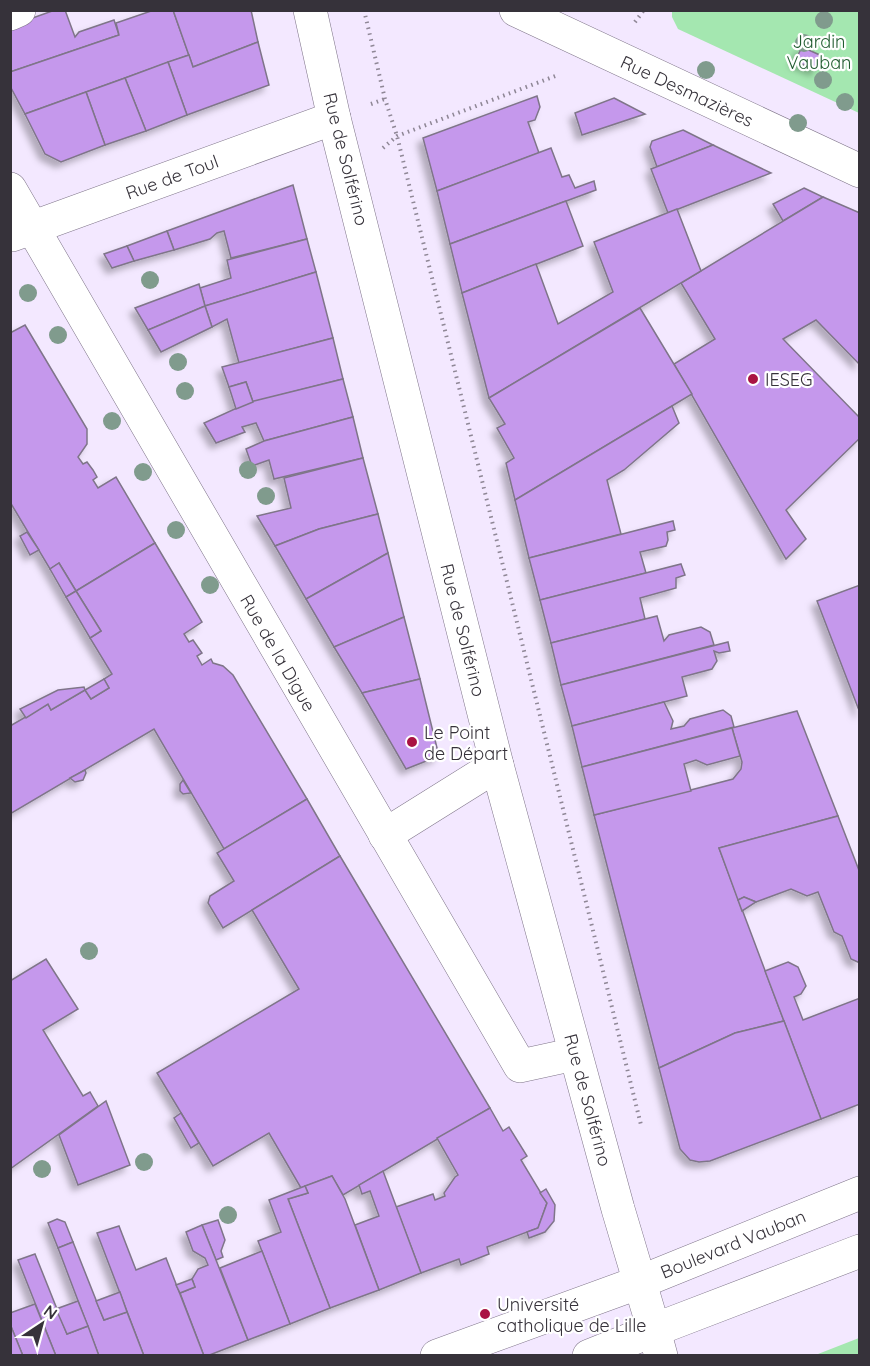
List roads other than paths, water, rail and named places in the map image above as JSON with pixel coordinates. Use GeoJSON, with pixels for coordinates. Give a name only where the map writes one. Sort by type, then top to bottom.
{"type":"FeatureCollection","features":[{"type":"Feature","properties":{"kind":"main road"},"geometry":{"type":"LineString","coordinates":[[10,14],[19,10]]}},
{"type":"Feature","properties":{"kind":"main road","name":"Rue de Solférino"},"geometry":{"type":"LineString","coordinates":[[310,10],[334,118],[497,765],[575,1054],[658,1343]]}},
{"type":"Feature","properties":{"kind":"main road","name":"Rue Desmazières"},"geometry":{"type":"LineString","coordinates":[[516,10],[860,171]]}},
{"type":"Feature","properties":{"kind":"main road","name":"Rue de Toul"},"geometry":{"type":"LineString","coordinates":[[21,232],[334,118]]}},
{"type":"Feature","properties":{"kind":"main road","name":"Rue de la Digue"},"geometry":{"type":"LineString","coordinates":[[10,189],[21,232],[385,835],[520,1066],[575,1054]]}},
{"type":"Feature","properties":{"kind":"main road"},"geometry":{"type":"LineString","coordinates":[[385,835],[497,765]]}},
{"type":"Feature","properties":{"kind":"main road","name":"Boulevard Vauban"},"geometry":{"type":"LineString","coordinates":[[437,1356],[640,1282],[860,1193]]}},
{"type":"Feature","properties":{"kind":"main road"},"geometry":{"type":"LineString","coordinates":[[589,1356],[658,1343],[860,1251]]}},
{"type":"Feature","properties":{"kind":"place","name":"IESEG"},"geometry":{"type":"Point","coordinates":[753,379]}},
{"type":"Feature","properties":{"kind":"place","name":"Le Point de Départ"},"geometry":{"type":"Point","coordinates":[412,742]}},
{"type":"Feature","properties":{"kind":"place","name":"Université catholique de Lille"},"geometry":{"type":"Point","coordinates":[485,1314]}},
{"type":"Feature","properties":{"kind":"park label","name":"Jardin Vauban"},"geometry":{"type":"Point","coordinates":[819,51]}}]}
